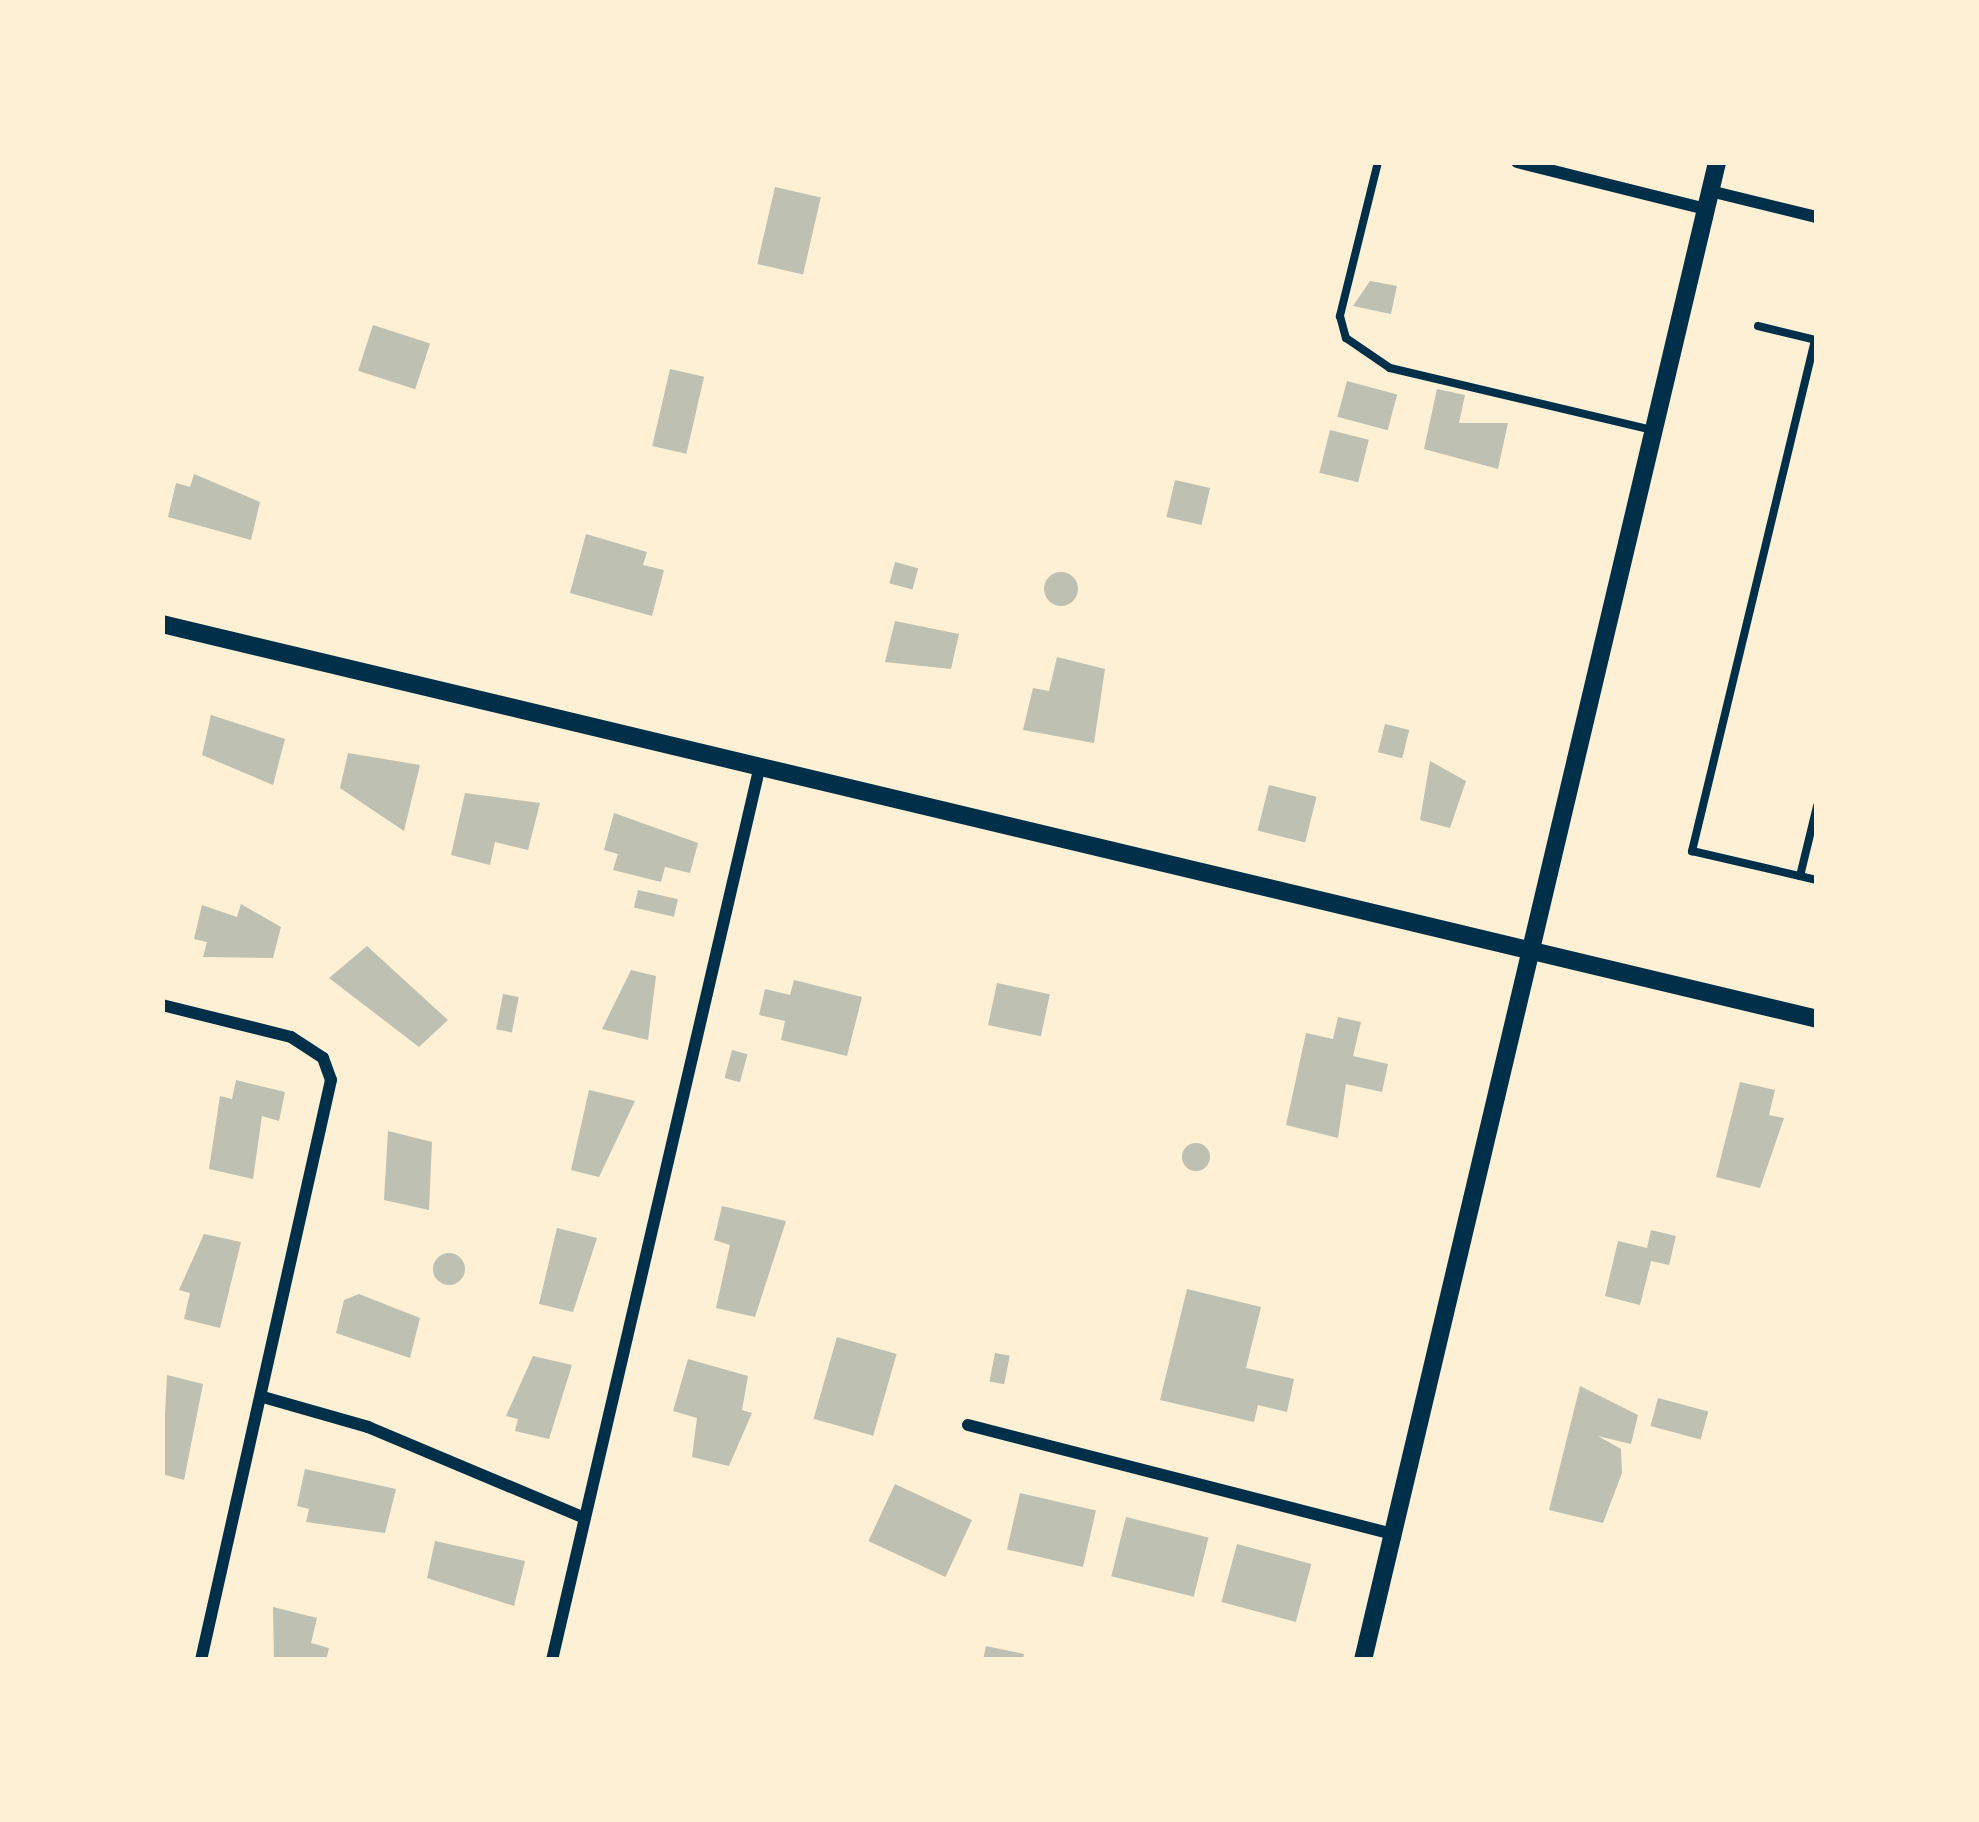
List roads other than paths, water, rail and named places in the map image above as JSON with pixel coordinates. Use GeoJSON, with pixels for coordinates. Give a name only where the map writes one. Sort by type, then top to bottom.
{"type":"FeatureCollection","features":[{"type":"Feature","properties":{"kind":"street"},"geometry":{"type":"LineString","coordinates":[[1517,162],[1817,217]]}},
{"type":"Feature","properties":{"kind":"street"},"geometry":{"type":"LineString","coordinates":[[1363,1660],[1717,162]]}},
{"type":"Feature","properties":{"kind":"street"},"geometry":{"type":"LineString","coordinates":[[162,624],[1817,1019]]}},
{"type":"Feature","properties":{"kind":"street"},"geometry":{"type":"LineString","coordinates":[[552,1660],[759,770]]}},
{"type":"Feature","properties":{"kind":"street"},"geometry":{"type":"LineString","coordinates":[[162,1005],[290,1037],[323,1058],[329,1113],[201,1660]]}},
{"type":"Feature","properties":{"kind":"street"},"geometry":{"type":"LineString","coordinates":[[263,1397],[368,1427],[585,1518]]}},
{"type":"Feature","properties":{"kind":"street"},"geometry":{"type":"LineString","coordinates":[[968,1425],[1394,1534]]}},
{"type":"Feature","properties":{"kind":"lane"},"geometry":{"type":"LineString","coordinates":[[1378,162],[1340,316],[1346,338],[1390,368],[1654,430]]}},
{"type":"Feature","properties":{"kind":"lane"},"geometry":{"type":"LineString","coordinates":[[1758,326],[1816,340],[1692,851],[1817,880]]}},
{"type":"Feature","properties":{"kind":"lane"},"geometry":{"type":"LineString","coordinates":[[1800,876],[1817,806]]}}]}
